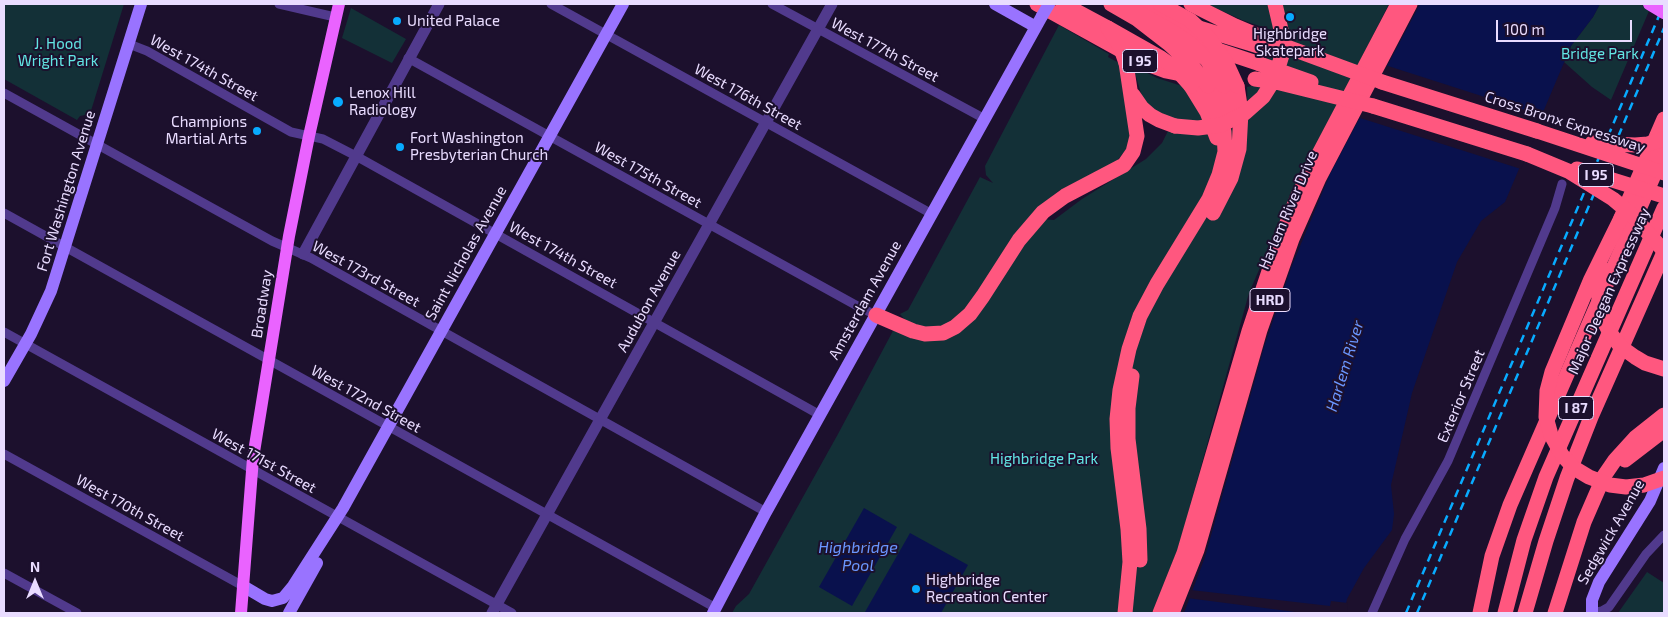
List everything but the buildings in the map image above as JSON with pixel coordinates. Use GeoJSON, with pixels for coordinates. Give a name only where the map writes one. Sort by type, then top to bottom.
{"type":"FeatureCollection","features":[{"type":"Feature","properties":{"kind":"highway"},"geometry":{"type":"LineString","coordinates":[[1063,4],[1161,58],[1174,68],[1191,86],[1220,133]]}},
{"type":"Feature","properties":{"kind":"highway","name":"I 95"},"geometry":{"type":"LineString","coordinates":[[1103,4],[1150,26],[1373,106],[1664,196]]}},
{"type":"Feature","properties":{"kind":"highway"},"geometry":{"type":"LineString","coordinates":[[1111,4],[1137,19],[1173,47],[1190,63],[1208,86],[1216,104],[1220,133],[1221,169],[1209,199],[1145,307],[1134,333],[1123,373],[1118,398],[1117,431],[1129,545],[1129,584],[1125,613]]}},
{"type":"Feature","properties":{"kind":"highway"},"geometry":{"type":"LineString","coordinates":[[1123,4],[1168,28],[1192,45],[1231,86]]}},
{"type":"Feature","properties":{"kind":"highway","name":"I 95"},"geometry":{"type":"LineString","coordinates":[[1134,4],[1179,22],[1266,44]]}},
{"type":"Feature","properties":{"kind":"highway"},"geometry":{"type":"LineString","coordinates":[[1135,613],[1139,573],[1139,539],[1128,431],[1129,400],[1134,370],[1142,340],[1158,303],[1228,184],[1238,153],[1241,112],[1231,86],[1226,62],[1210,38],[1190,20],[1160,4]]}},
{"type":"Feature","properties":{"kind":"highway","name":"I 95"},"geometry":{"type":"LineString","coordinates":[[1191,4],[1266,44]]}},
{"type":"Feature","properties":{"kind":"highway"},"geometry":{"type":"LineString","coordinates":[[1131,92],[1142,108],[1150,115],[1175,126],[1198,128],[1221,125],[1245,113],[1263,97],[1275,78],[1282,51],[1281,26],[1275,4]]}},
{"type":"Feature","properties":{"kind":"highway","name":"Harlem River Drive"},"geometry":{"type":"LineString","coordinates":[[1160,613],[1184,553],[1252,322],[1279,243],[1297,198],[1318,154],[1398,4]]}},
{"type":"Feature","properties":{"kind":"highway","name":"Harlem River Drive"},"geometry":{"type":"LineString","coordinates":[[1172,613],[1196,550],[1260,330],[1292,240],[1334,148],[1410,4]]}},
{"type":"Feature","properties":{"kind":"highway","name":"I 95"},"geometry":{"type":"LineString","coordinates":[[1038,15],[1158,68],[1199,77],[1276,82],[1373,106]]}},
{"type":"Feature","properties":{"kind":"highway"},"geometry":{"type":"LineString","coordinates":[[876,315],[913,332],[925,334],[946,331],[963,321],[983,296],[1019,240],[1043,212],[1071,193],[1115,171],[1129,159],[1135,149],[1137,136],[1131,92],[1126,63],[1120,46],[1108,28]]}},
{"type":"Feature","properties":{"kind":"highway","name":"Cross Bronx Expressway"},"geometry":{"type":"LineString","coordinates":[[1266,44],[1664,171]]}},
{"type":"Feature","properties":{"kind":"highway"},"geometry":{"type":"LineString","coordinates":[[1664,119],[1607,250],[1600,276],[1598,294],[1601,313],[1610,333],[1625,350],[1646,363],[1664,368]]}},
{"type":"Feature","properties":{"kind":"highway"},"geometry":{"type":"LineString","coordinates":[[1537,131],[1578,141],[1612,145],[1642,145],[1664,139]]}},
{"type":"Feature","properties":{"kind":"highway"},"geometry":{"type":"LineString","coordinates":[[1480,613],[1492,556],[1510,505],[1664,152]]}},
{"type":"Feature","properties":{"kind":"highway"},"geometry":{"type":"LineString","coordinates":[[1527,154],[1568,171],[1613,199],[1632,215],[1664,251]]}},
{"type":"Feature","properties":{"kind":"highway"},"geometry":{"type":"LineString","coordinates":[[1641,207],[1664,171]]}},
{"type":"Feature","properties":{"kind":"highway","name":"Major Deegan Expressway"},"geometry":{"type":"LineString","coordinates":[[1506,613],[1524,540],[1546,477],[1664,208]]}},
{"type":"Feature","properties":{"kind":"highway"},"geometry":{"type":"LineString","coordinates":[[1621,218],[1588,284],[1552,372],[1547,391],[1546,417],[1554,441],[1562,454],[1574,468],[1589,477],[1610,485],[1626,486],[1644,484],[1664,478]]}},
{"type":"Feature","properties":{"kind":"highway","name":"I 87"},"geometry":{"type":"LineString","coordinates":[[1525,613],[1543,549],[1567,478],[1591,417],[1664,251]]}},
{"type":"Feature","properties":{"kind":"highway"},"geometry":{"type":"LineString","coordinates":[[1555,613],[1575,548],[1589,509],[1604,476],[1615,460],[1635,438],[1664,416]]}},
{"type":"Feature","properties":{"kind":"highway"},"geometry":{"type":"LineString","coordinates":[[1589,509],[1602,487],[1621,464],[1664,430]]}},
{"type":"Feature","properties":{"kind":"main road","name":"Fort Washington Avenue"},"geometry":{"type":"LineString","coordinates":[[4,381],[26,344],[48,300],[141,4]]}},
{"type":"Feature","properties":{"kind":"main road","name":"Broadway"},"geometry":{"type":"LineString","coordinates":[[242,613],[252,469],[269,361],[287,248],[309,136],[339,4]]}},
{"type":"Feature","properties":{"kind":"main road","name":"Saint Nicholas Avenue"},"geometry":{"type":"LineString","coordinates":[[243,586],[268,600],[276,601],[283,598],[293,586],[337,517],[624,4]]}},
{"type":"Feature","properties":{"kind":"main road"},"geometry":{"type":"LineString","coordinates":[[995,4],[1038,15]]}},
{"type":"Feature","properties":{"kind":"main road","name":"Amsterdam Avenue"},"geometry":{"type":"LineString","coordinates":[[714,610],[766,512],[984,119],[1038,15],[1049,4]]}},
{"type":"Feature","properties":{"kind":"main road"},"geometry":{"type":"LineString","coordinates":[[1649,4],[1664,13]]}},
{"type":"Feature","properties":{"kind":"main road","name":"Sedgwick Avenue"},"geometry":{"type":"LineString","coordinates":[[1591,613],[1592,600],[1599,582],[1650,501],[1664,468]]}},
{"type":"Feature","properties":{"kind":"main road","name":"Saint Nicholas Avenue"},"geometry":{"type":"LineString","coordinates":[[289,613],[321,554],[337,517]]}},
{"type":"Feature","properties":{"kind":"street"},"geometry":{"type":"LineString","coordinates":[[279,4],[335,18]]}},
{"type":"Feature","properties":{"kind":"street"},"geometry":{"type":"LineString","coordinates":[[303,254],[438,4]]}},
{"type":"Feature","properties":{"kind":"street","name":"West 176th Street"},"geometry":{"type":"LineString","coordinates":[[551,4],[932,214]]}},
{"type":"Feature","properties":{"kind":"street","name":"West 177th Street"},"geometry":{"type":"LineString","coordinates":[[772,4],[984,119]]}},
{"type":"Feature","properties":{"kind":"street","name":"Audubon Avenue"},"geometry":{"type":"LineString","coordinates":[[494,609],[832,4]]}},
{"type":"Feature","properties":{"kind":"street","name":"West 174th Street"},"geometry":{"type":"LineString","coordinates":[[129,44],[146,51],[291,132],[323,139],[356,156],[820,415]]}},
{"type":"Feature","properties":{"kind":"street","name":"West 175th Street"},"geometry":{"type":"LineString","coordinates":[[408,58],[876,315]]}},
{"type":"Feature","properties":{"kind":"street","name":"West 173rd Street"},"geometry":{"type":"LineString","coordinates":[[4,93],[287,248],[303,254],[766,512]]}},
{"type":"Feature","properties":{"kind":"street","name":"Exterior Street"},"geometry":{"type":"LineString","coordinates":[[1372,613],[1405,540],[1448,461],[1556,208],[1562,184]]}},
{"type":"Feature","properties":{"kind":"street","name":"West 172nd Street"},"geometry":{"type":"LineString","coordinates":[[4,213],[547,514],[714,610]]}},
{"type":"Feature","properties":{"kind":"street","name":"West 171st Street"},"geometry":{"type":"LineString","coordinates":[[4,332],[337,517],[494,609],[512,613]]}},
{"type":"Feature","properties":{"kind":"street","name":"West 170th Street"},"geometry":{"type":"LineString","coordinates":[[4,454],[243,586]]}},
{"type":"Feature","properties":{"kind":"street"},"geometry":{"type":"LineString","coordinates":[[1591,613],[1602,611],[1609,607],[1646,554],[1664,535]]}},
{"type":"Feature","properties":{"kind":"street"},"geometry":{"type":"LineString","coordinates":[[4,573],[77,613]]}},
{"type":"Feature","properties":{"kind":"green space","name":"J. Hood Wright Park"},"geometry":{"type":"Polygon","coordinates":[[[4,4],[124,4],[90,114],[80,116],[77,120],[4,79],[4,4]]]}},
{"type":"Feature","properties":{"kind":"green space","name":"Highbridge Park"},"geometry":{"type":"Polygon","coordinates":[[[1207,4],[1389,4],[1291,196],[1249,293],[1179,546],[1152,613],[732,613],[736,606],[749,594],[894,329],[948,336],[1041,219],[1054,220],[1082,199],[1146,159],[1162,143],[1168,131],[1171,118],[1151,108],[1142,97],[1133,66],[1157,78],[1182,86],[1191,95],[1210,135],[1248,124],[1247,87],[1256,85],[1274,31],[1242,20],[1207,4]]]}},
{"type":"Feature","properties":{"kind":"green space","name":"Bridge Park"},"geometry":{"type":"Polygon","coordinates":[[[1600,4],[1652,4],[1611,100],[1592,87],[1564,62],[1571,46],[1593,17],[1600,4]]]}},
{"type":"Feature","properties":{"kind":"green space"},"geometry":{"type":"Polygon","coordinates":[[[351,8],[406,39],[392,63],[342,38],[351,8]]]}},
{"type":"Feature","properties":{"kind":"green space"},"geometry":{"type":"Polygon","coordinates":[[[1059,25],[1109,54],[1108,57],[1119,63],[1131,128],[1128,147],[1116,162],[1060,190],[1035,212],[974,302],[954,321],[938,328],[921,328],[907,322],[900,314],[908,310],[980,177],[993,183],[986,175],[985,166],[1059,25]]]}},
{"type":"Feature","properties":{"kind":"green space"},"geometry":{"type":"Polygon","coordinates":[[[1647,572],[1664,583],[1664,613],[1618,613],[1647,572]]]}},
{"type":"Feature","properties":{"kind":"water","name":"Harlem River"},"geometry":{"type":"Polygon","coordinates":[[[1420,4],[1600,4],[1593,17],[1571,46],[1505,202],[1481,221],[1457,262],[1412,393],[1391,485],[1394,514],[1392,530],[1364,568],[1347,599],[1344,613],[1184,613],[1205,557],[1265,344],[1291,268],[1330,174],[1420,4]]]}},
{"type":"Feature","properties":{"kind":"water","name":"Highbridge Pool"},"geometry":{"type":"Polygon","coordinates":[[[864,508],[897,527],[852,606],[819,587],[864,508]]]}},
{"type":"Feature","properties":{"kind":"water","name":"Highbridge Recreation Center"},"geometry":{"type":"Polygon","coordinates":[[[910,533],[968,565],[941,613],[865,612],[910,533]]]}},
{"type":"Feature","properties":{"kind":"pier"},"geometry":{"type":"Polygon","coordinates":[[[1385,65],[1544,116],[1521,169],[1357,117],[1385,65]]]}},
{"type":"Feature","properties":{"kind":"pier"},"geometry":{"type":"Polygon","coordinates":[[[1191,590],[1330,606],[1331,601],[1348,603],[1347,613],[1303,613],[1187,598],[1191,590]]]}},
{"type":"Feature","properties":{"kind":"railway"},"geometry":{"type":"LineString","coordinates":[[1406,613],[1664,4]]}},
{"type":"Feature","properties":{"kind":"railway"},"geometry":{"type":"LineString","coordinates":[[1417,613],[1664,28]]}},
{"type":"Feature","properties":{"kind":"place","name":"Highbridge Skatepark"},"geometry":{"type":"Point","coordinates":[1290,17]}},
{"type":"Feature","properties":{"kind":"place","name":"United Palace"},"geometry":{"type":"Point","coordinates":[397,21]}},
{"type":"Feature","properties":{"kind":"place","name":"Lenox Hill Radiology"},"geometry":{"type":"Point","coordinates":[338,102]}},
{"type":"Feature","properties":{"kind":"place","name":"Champions Martial Arts"},"geometry":{"type":"Point","coordinates":[257,131]}},
{"type":"Feature","properties":{"kind":"place","name":"Fort Washington Presbyterian Church"},"geometry":{"type":"Point","coordinates":[400,147]}},
{"type":"Feature","properties":{"kind":"place","name":"Highbridge Recreation Center"},"geometry":{"type":"Point","coordinates":[916,589]}}]}
